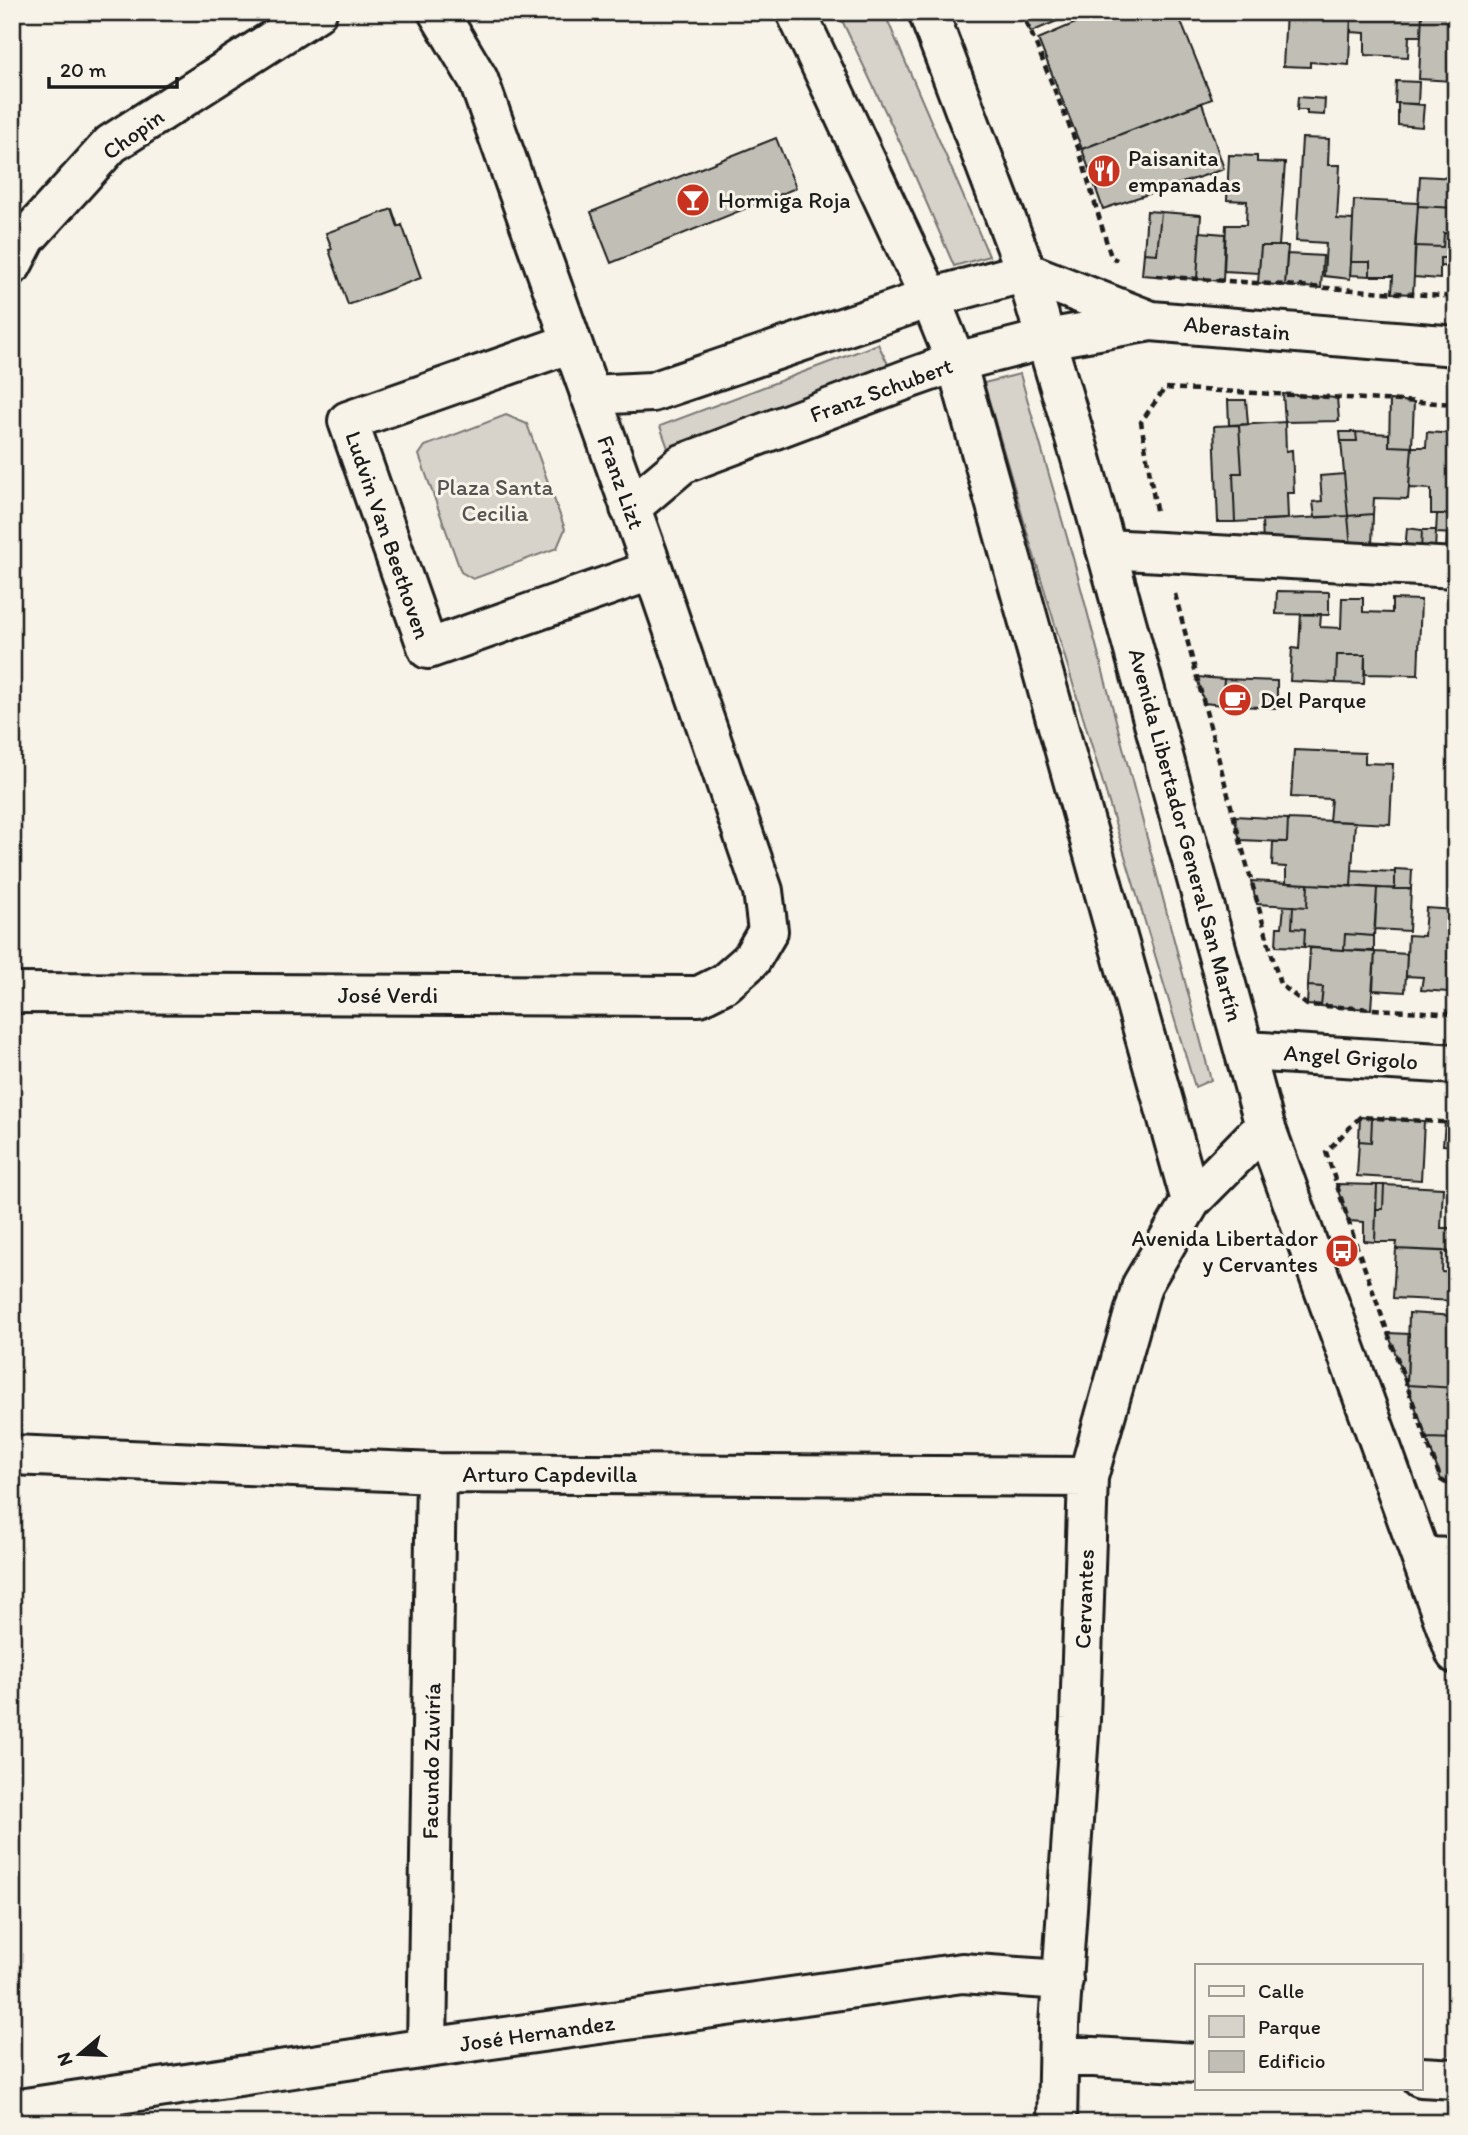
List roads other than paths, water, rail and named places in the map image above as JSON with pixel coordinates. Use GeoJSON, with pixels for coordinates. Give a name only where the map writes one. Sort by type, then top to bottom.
{"type":"FeatureCollection","features":[{"type":"Feature","properties":{"kind":"street","name":"Chopin"},"geometry":{"type":"LineString","coordinates":[[12,264],[26,237],[111,144],[317,12]]}},
{"type":"Feature","properties":{"kind":"street","name":"Franz Lizt"},"geometry":{"type":"LineString","coordinates":[[438,12],[478,79],[653,570],[763,891],[768,931],[751,960]]}},
{"type":"Feature","properties":{"kind":"street"},"geometry":{"type":"LineString","coordinates":[[796,12],[930,298],[956,362],[1191,1201]]}},
{"type":"Feature","properties":{"kind":"street","name":"Avenida Libertador General San Martín"},"geometry":{"type":"LineString","coordinates":[[928,12],[1026,272],[1106,549],[1265,1126],[1439,1558],[1456,1654]]}},
{"type":"Feature","properties":{"kind":"street"},"geometry":{"type":"LineString","coordinates":[[590,395],[652,391],[930,298],[1026,272]]}},
{"type":"Feature","properties":{"kind":"street","name":"Aberastain"},"geometry":{"type":"LineString","coordinates":[[1026,272],[1151,321],[1456,345]]}},
{"type":"Feature","properties":{"kind":"street","name":"Franz Schubert"},"geometry":{"type":"LineString","coordinates":[[630,508],[682,464],[956,362],[1046,340],[1151,321]]}},
{"type":"Feature","properties":{"kind":"street","name":"Ludvin Van Beethoven"},"geometry":{"type":"LineString","coordinates":[[571,343],[348,421],[428,649],[653,570]]}},
{"type":"Feature","properties":{"kind":"street"},"geometry":{"type":"LineString","coordinates":[[1106,549],[1456,568]]}},
{"type":"Feature","properties":{"kind":"street","name":"José Verdi"},"geometry":{"type":"LineString","coordinates":[[12,993],[699,996],[725,983],[751,960]]}},
{"type":"Feature","properties":{"kind":"street","name":"Angel Grigolo"},"geometry":{"type":"LineString","coordinates":[[1246,1051],[1456,1064]]}},
{"type":"Feature","properties":{"kind":"street","name":"Cervantes"},"geometry":{"type":"LineString","coordinates":[[1057,2123],[1063,1980],[1080,1719],[1088,1477],[1142,1285],[1191,1201],[1265,1126]]}},
{"type":"Feature","properties":{"kind":"street","name":"Arturo Capdevilla"},"geometry":{"type":"LineString","coordinates":[[12,1455],[436,1474],[1088,1477]]}},
{"type":"Feature","properties":{"kind":"street","name":"Facundo Zuviría"},"geometry":{"type":"LineString","coordinates":[[427,2048],[436,1474]]}},
{"type":"Feature","properties":{"kind":"street","name":"José Hernandez"},"geometry":{"type":"LineString","coordinates":[[12,2110],[427,2048],[962,1973],[1063,1980]]}},
{"type":"Feature","properties":{"kind":"street"},"geometry":{"type":"LineString","coordinates":[[1059,2055],[1195,2063]]}},
{"type":"Feature","properties":{"kind":"street"},"geometry":{"type":"LineString","coordinates":[[1422,2077],[1456,2079]]}},
{"type":"Feature","properties":{"kind":"place","name":"Paisanita empanadas"},"geometry":{"type":"Point","coordinates":[1104,171]}},
{"type":"Feature","properties":{"kind":"place","name":"Hormiga Roja"},"geometry":{"type":"Point","coordinates":[693,200]}},
{"type":"Feature","properties":{"kind":"place","name":"Del Parque"},"geometry":{"type":"Point","coordinates":[1235,700]}},
{"type":"Feature","properties":{"kind":"place","name":"Avenida Libertador y Cervantes"},"geometry":{"type":"Point","coordinates":[1342,1251]}},
{"type":"Feature","properties":{"kind":"park label","name":"Plaza Santa Cecilia"},"geometry":{"type":"Point","coordinates":[495,500]}}]}
